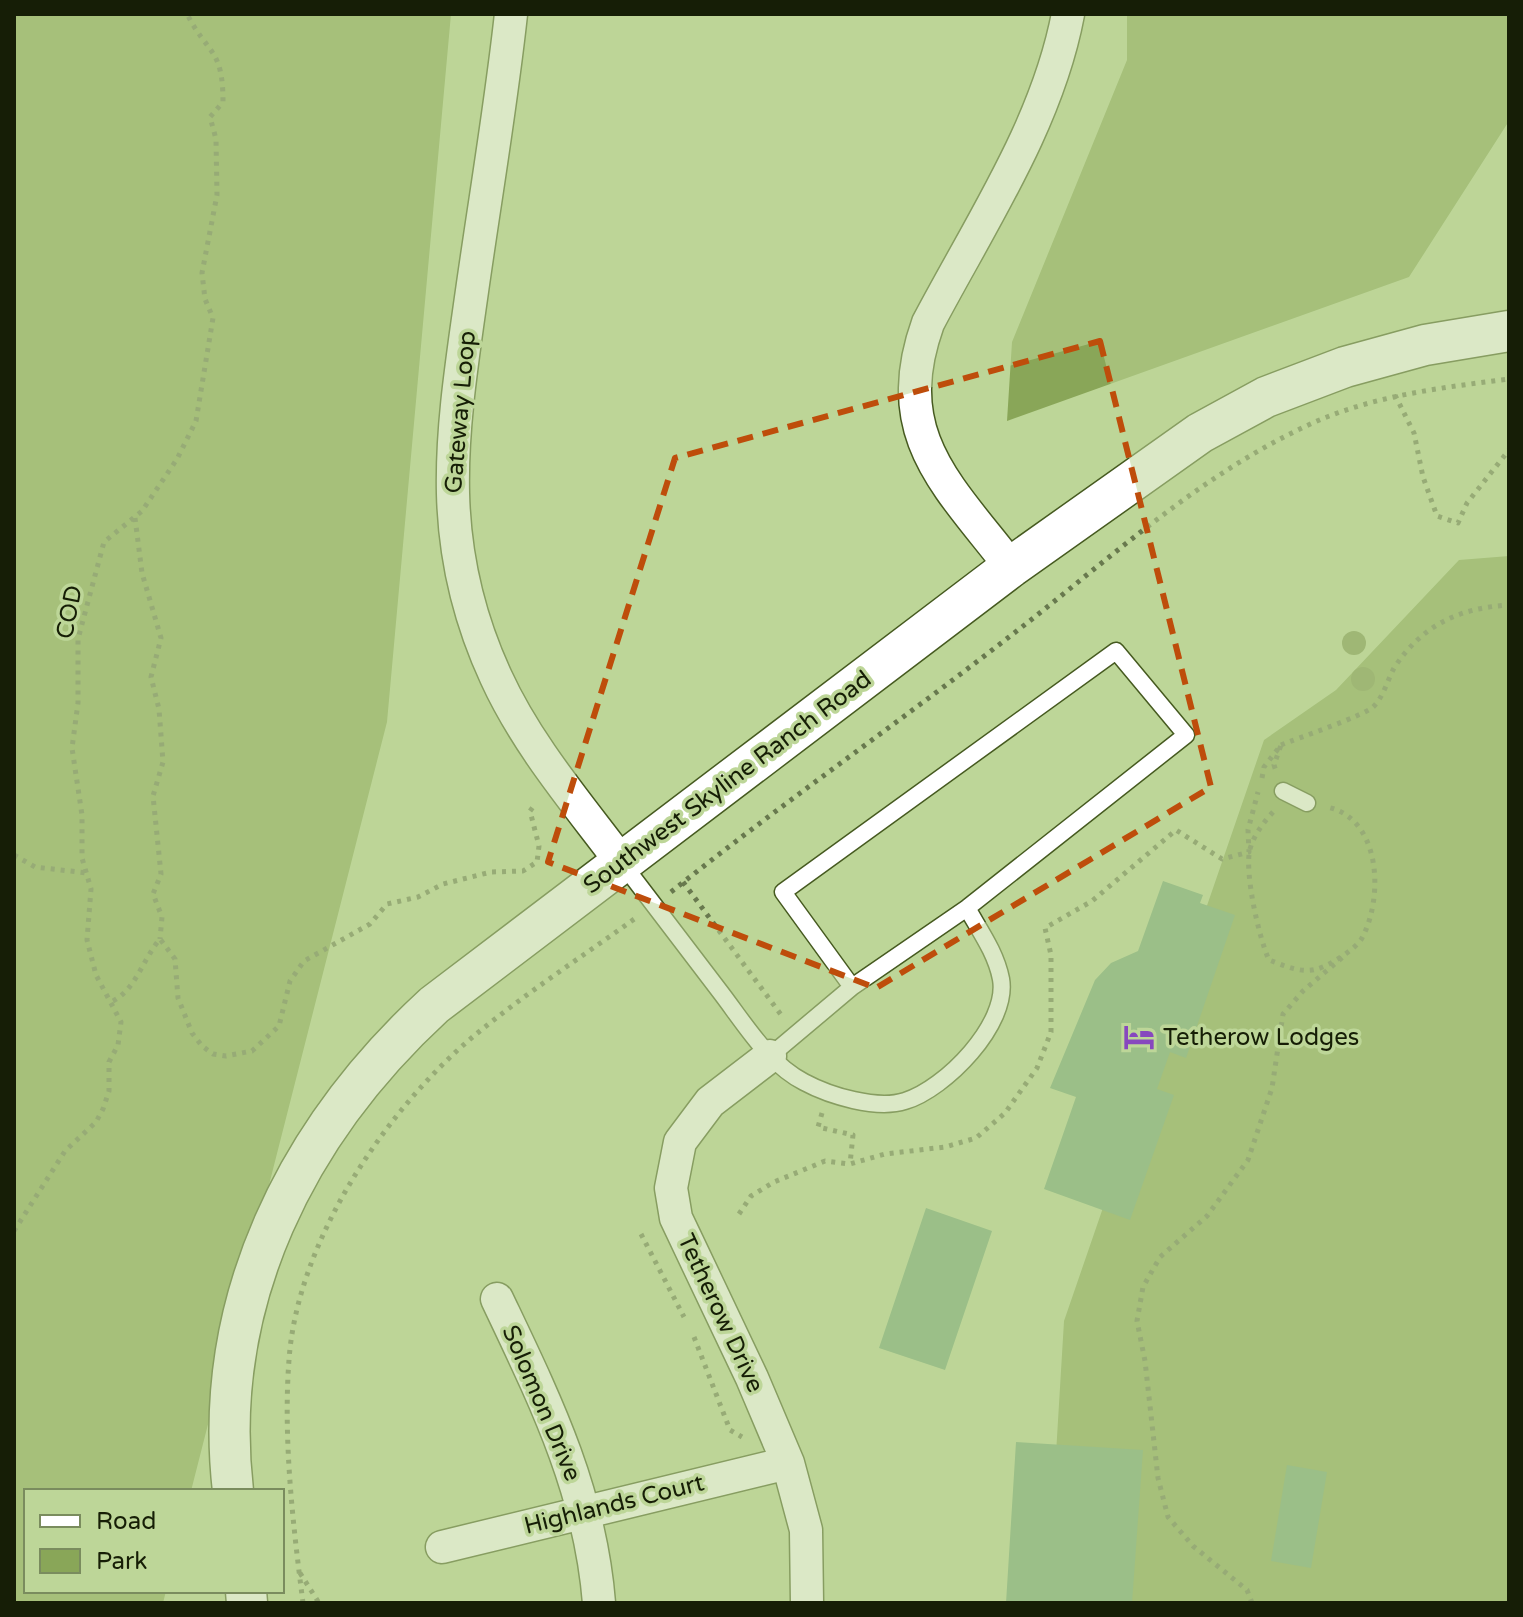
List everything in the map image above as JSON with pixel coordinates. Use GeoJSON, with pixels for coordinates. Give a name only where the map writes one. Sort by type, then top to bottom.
{"type":"FeatureCollection","features":[{"type":"Feature","properties":{"kind":"street","name":"Gateway Loop"},"geometry":{"type":"LineString","coordinates":[[511,14],[456,408],[450,481],[458,558],[473,619],[496,677],[526,734],[622,863]]}},
{"type":"Feature","properties":{"kind":"street"},"geometry":{"type":"LineString","coordinates":[[1011,567],[937,471],[920,435],[913,399],[915,360],[928,323],[1042,107],[1059,61],[1068,14]]}},
{"type":"Feature","properties":{"kind":"street","name":"Southwest Skyline Ranch Road"},"geometry":{"type":"LineString","coordinates":[[233,1489],[229,1456],[232,1374],[244,1314],[263,1250],[288,1191],[317,1139],[391,1044],[434,1005],[1011,567],[1200,433],[1266,397],[1345,367],[1425,345],[1509,331]]}},
{"type":"Feature","properties":{"kind":"street","name":"Tetherow Drive"},"geometry":{"type":"LineString","coordinates":[[770,1056],[710,1102],[680,1142],[671,1188],[676,1218],[752,1378],[788,1463],[806,1530],[807,1603]]}},
{"type":"Feature","properties":{"kind":"street","name":"Solomon Drive"},"geometry":{"type":"LineString","coordinates":[[497,1299],[559,1431],[585,1512],[599,1603]]}},
{"type":"Feature","properties":{"kind":"street","name":"Highlands Court"},"geometry":{"type":"LineString","coordinates":[[442,1547],[788,1463]]}},
{"type":"Feature","properties":{"kind":"lane"},"geometry":{"type":"LineString","coordinates":[[770,1056],[852,987],[967,908],[1186,735],[1116,651],[783,892],[852,987]]}},
{"type":"Feature","properties":{"kind":"lane"},"geometry":{"type":"LineString","coordinates":[[1283,791],[1307,803]]}},
{"type":"Feature","properties":{"kind":"lane"},"geometry":{"type":"LineString","coordinates":[[622,863],[770,1056],[805,1082],[879,1104],[905,1101],[945,1078],[974,1050],[997,1013],[1002,982],[993,954],[967,908]]}},
{"type":"Feature","properties":{"kind":"path","name":"COD"},"geometry":{"type":"LineString","coordinates":[[14,1231],[65,1151],[96,1122],[109,1091],[109,1062],[118,1045],[121,1022],[113,1001],[96,975],[87,940],[91,889],[82,858],[82,815],[72,748],[78,703],[78,639],[104,542],[135,517],[177,459],[196,421],[212,334],[213,318],[205,299],[202,273],[217,195],[216,139],[210,117],[223,102],[223,86],[220,62],[187,14]]}},
{"type":"Feature","properties":{"kind":"path"},"geometry":{"type":"LineString","coordinates":[[1395,395],[1414,433],[1423,477],[1437,516],[1458,523],[1467,503],[1509,450]]}},
{"type":"Feature","properties":{"kind":"path"},"geometry":{"type":"LineString","coordinates":[[113,1001],[127,994],[145,957],[160,939],[162,917],[153,894],[161,874],[153,796],[163,762],[159,709],[151,677],[161,638],[142,573],[135,517]]}},
{"type":"Feature","properties":{"kind":"path"},"geometry":{"type":"LineString","coordinates":[[1357,945],[1316,970],[1292,968],[1269,960],[1258,935],[1248,830],[1264,767],[1281,745],[1373,707],[1396,666],[1426,630],[1449,616],[1485,606],[1509,605]]}},
{"type":"Feature","properties":{"kind":"path"},"geometry":{"type":"LineString","coordinates":[[1249,852],[1261,824],[1279,805],[1283,791],[1274,765],[1281,745]]}},
{"type":"Feature","properties":{"kind":"path"},"geometry":{"type":"LineString","coordinates":[[160,939],[175,959],[178,998],[192,1033],[202,1046],[213,1054],[226,1056],[252,1051],[279,1026],[290,981],[304,961],[370,924],[387,904],[418,897],[443,884],[491,872],[523,871],[537,862],[539,846],[530,811],[562,782]]}},
{"type":"Feature","properties":{"kind":"path"},"geometry":{"type":"LineString","coordinates":[[1252,1603],[1247,1590],[1193,1546],[1168,1517],[1158,1478],[1145,1361],[1137,1321],[1143,1287],[1160,1257],[1207,1216],[1248,1160],[1272,1088],[1283,1014],[1303,991],[1357,945],[1371,907],[1373,865],[1369,839],[1349,814],[1307,803]]}},
{"type":"Feature","properties":{"kind":"path"},"geometry":{"type":"LineString","coordinates":[[14,855],[35,867],[87,873]]}},
{"type":"Feature","properties":{"kind":"path"},"geometry":{"type":"LineString","coordinates":[[641,1234],[693,1336],[730,1430],[747,1440],[756,1471]]}},
{"type":"Feature","properties":{"kind":"path"},"geometry":{"type":"LineString","coordinates":[[299,1570],[319,1603]]}},
{"type":"Feature","properties":{"kind":"highlighted area"},"geometry":{"type":"Polygon","coordinates":[[[1100,341],[1211,787],[876,988],[548,862],[675,458],[1100,341]]]}},
{"type":"Feature","properties":{"kind":"green space"},"geometry":{"type":"Polygon","coordinates":[[[14,14],[451,14],[387,722],[192,1489],[24,1489],[24,1593],[166,1593],[163,1603],[14,1603],[14,14]]]}},
{"type":"Feature","properties":{"kind":"green space"},"geometry":{"type":"Polygon","coordinates":[[[1127,14],[1509,14],[1509,121],[1409,277],[1007,421],[1012,342],[1127,60],[1127,14]]]}},
{"type":"Feature","properties":{"kind":"green space"},"geometry":{"type":"Polygon","coordinates":[[[1509,556],[1509,1603],[1047,1603],[1064,1321],[1264,740],[1336,690],[1459,560],[1509,556]]]}},
{"type":"Feature","properties":{"kind":"building"},"geometry":{"type":"Polygon","coordinates":[[[1163,881],[1203,895],[1200,903],[1235,915],[1186,1058],[1170,1052],[1157,1089],[1174,1095],[1130,1220],[1044,1189],[1076,1097],[1050,1088],[1095,980],[1111,963],[1138,951],[1163,881]]]}},
{"type":"Feature","properties":{"kind":"building"},"geometry":{"type":"Polygon","coordinates":[[[926,1208],[992,1231],[945,1370],[879,1348],[926,1208]]]}},
{"type":"Feature","properties":{"kind":"building"},"geometry":{"type":"Polygon","coordinates":[[[1016,1442],[1143,1450],[1132,1603],[1006,1603],[1016,1442]]]}},
{"type":"Feature","properties":{"kind":"building"},"geometry":{"type":"Polygon","coordinates":[[[1287,1465],[1327,1472],[1311,1568],[1271,1561],[1287,1465]]]}},
{"type":"Feature","properties":{"kind":"place","name":"Tetherow Lodges"},"geometry":{"type":"Point","coordinates":[1139,1037]}}]}
